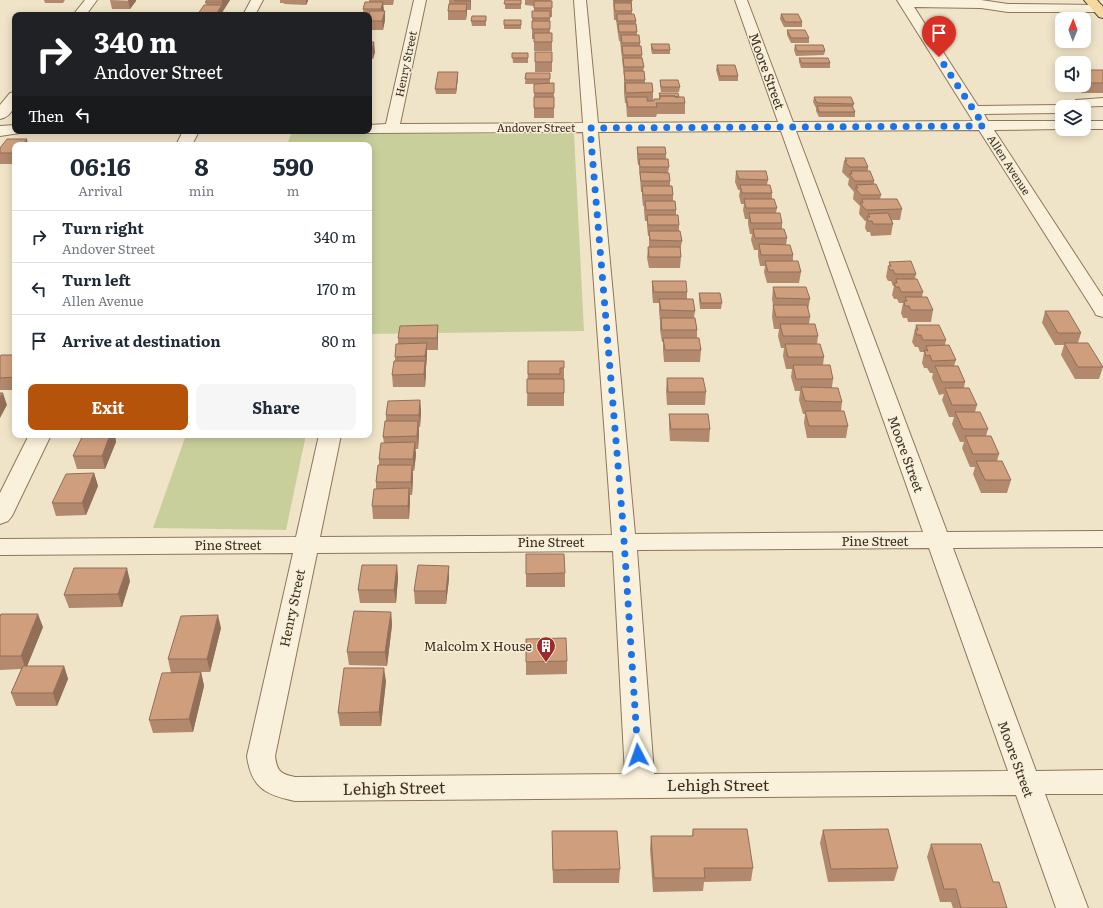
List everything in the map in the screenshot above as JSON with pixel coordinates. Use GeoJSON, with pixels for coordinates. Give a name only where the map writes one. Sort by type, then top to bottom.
{"type":"FeatureCollection","features":[{"type":"Feature","properties":{"kind":"street"},"geometry":{"type":"LineString","coordinates":[[81,12],[91,0]]}},
{"type":"Feature","properties":{"kind":"street"},"geometry":{"type":"LineString","coordinates":[[251,12],[257,0]]}},
{"type":"Feature","properties":{"kind":"street","name":"Henry Street"},"geometry":{"type":"LineString","coordinates":[[392,129],[420,0]]}},
{"type":"Feature","properties":{"kind":"street"},"geometry":{"type":"LineString","coordinates":[[580,0],[624,542],[640,786]]}},
{"type":"Feature","properties":{"kind":"street","name":"Moore Street"},"geometry":{"type":"LineString","coordinates":[[741,0],[1025,783],[1072,908]]}},
{"type":"Feature","properties":{"kind":"street"},"geometry":{"type":"LineString","coordinates":[[904,2],[981,4],[1006,8],[1097,7]]}},
{"type":"Feature","properties":{"kind":"street","name":"Allen Avenue"},"geometry":{"type":"LineString","coordinates":[[904,2],[1103,311]]}},
{"type":"Feature","properties":{"kind":"street"},"geometry":{"type":"LineString","coordinates":[[1006,8],[1020,21]]}},
{"type":"Feature","properties":{"kind":"street"},"geometry":{"type":"LineString","coordinates":[[0,115],[12,100]]}},
{"type":"Feature","properties":{"kind":"street"},"geometry":{"type":"LineString","coordinates":[[1091,103],[1102,102]]}},
{"type":"Feature","properties":{"kind":"street"},"geometry":{"type":"LineString","coordinates":[[974,110],[1055,109]]}},
{"type":"Feature","properties":{"kind":"street","name":"Andover Street"},"geometry":{"type":"LineString","coordinates":[[372,129],[1055,125]]}},
{"type":"Feature","properties":{"kind":"street"},"geometry":{"type":"LineString","coordinates":[[1091,125],[1103,125]]}},
{"type":"Feature","properties":{"kind":"street"},"geometry":{"type":"LineString","coordinates":[[0,130],[12,130]]}},
{"type":"Feature","properties":{"kind":"street"},"geometry":{"type":"LineString","coordinates":[[0,516],[39,438]]}},
{"type":"Feature","properties":{"kind":"street","name":"Henry Street"},"geometry":{"type":"LineString","coordinates":[[269,780],[262,770],[260,756],[329,438]]}},
{"type":"Feature","properties":{"kind":"street","name":"Pine Street"},"geometry":{"type":"LineString","coordinates":[[0,547],[1103,539]]}},
{"type":"Feature","properties":{"kind":"street","name":"Lehigh Street"},"geometry":{"type":"LineString","coordinates":[[269,780],[281,786],[295,789],[1103,782]]}},
{"type":"Feature","properties":{"kind":"green space"},"geometry":{"type":"Polygon","coordinates":[[[291,134],[574,134],[584,331],[372,334],[372,142],[288,142],[291,134]]]}},
{"type":"Feature","properties":{"kind":"green space"},"geometry":{"type":"Polygon","coordinates":[[[185,438],[305,438],[286,530],[153,528],[185,438]]]}},
{"type":"Feature","properties":{"kind":"building"},"geometry":{"type":"Polygon","coordinates":[[[207,0],[223,0],[222,2],[205,2],[207,0]]]}},
{"type":"Feature","properties":{"kind":"building"},"geometry":{"type":"Polygon","coordinates":[[[455,0],[471,0],[455,1],[455,0]]]}},
{"type":"Feature","properties":{"kind":"building"},"geometry":{"type":"Polygon","coordinates":[[[505,0],[521,0],[521,4],[504,4],[505,0]]]}},
{"type":"Feature","properties":{"kind":"building"},"geometry":{"type":"Polygon","coordinates":[[[632,0],[632,1],[614,1],[632,0]]]}},
{"type":"Feature","properties":{"kind":"building"},"geometry":{"type":"Polygon","coordinates":[[[534,1],[552,1],[552,8],[534,8],[534,1]]]}},
{"type":"Feature","properties":{"kind":"building"},"geometry":{"type":"Polygon","coordinates":[[[365,2],[383,2],[381,9],[363,9],[365,2]]]}},
{"type":"Feature","properties":{"kind":"building"},"geometry":{"type":"Polygon","coordinates":[[[614,3],[631,3],[632,11],[615,11],[614,3]]]}},
{"type":"Feature","properties":{"kind":"building"},"geometry":{"type":"Polygon","coordinates":[[[449,4],[467,4],[466,11],[448,11],[449,4]]]}},
{"type":"Feature","properties":{"kind":"building"},"geometry":{"type":"Polygon","coordinates":[[[204,5],[222,5],[217,12],[199,12],[204,5]]]}},
{"type":"Feature","properties":{"kind":"building"},"geometry":{"type":"Polygon","coordinates":[[[385,11],[382,21],[372,21],[372,12],[370,12],[385,11]]]}},
{"type":"Feature","properties":{"kind":"building"},"geometry":{"type":"Polygon","coordinates":[[[532,11],[550,11],[550,18],[532,18],[532,11]]]}},
{"type":"Feature","properties":{"kind":"building"},"geometry":{"type":"Polygon","coordinates":[[[617,14],[634,14],[636,21],[617,21],[617,14]]]}},
{"type":"Feature","properties":{"kind":"building"},"geometry":{"type":"Polygon","coordinates":[[[781,14],[798,14],[802,22],[785,22],[781,14]]]}},
{"type":"Feature","properties":{"kind":"building"},"geometry":{"type":"Polygon","coordinates":[[[472,16],[486,16],[486,21],[471,21],[472,16]]]}},
{"type":"Feature","properties":{"kind":"building"},"geometry":{"type":"Polygon","coordinates":[[[504,20],[521,20],[521,25],[504,25],[504,20]]]}},
{"type":"Feature","properties":{"kind":"building"},"geometry":{"type":"Polygon","coordinates":[[[532,21],[550,21],[550,29],[532,29],[532,21]]]}},
{"type":"Feature","properties":{"kind":"building"},"geometry":{"type":"Polygon","coordinates":[[[618,24],[636,24],[637,32],[619,32],[618,24]]]}},
{"type":"Feature","properties":{"kind":"building"},"geometry":{"type":"Polygon","coordinates":[[[787,30],[805,30],[809,38],[791,38],[787,30]]]}},
{"type":"Feature","properties":{"kind":"building"},"geometry":{"type":"Polygon","coordinates":[[[534,33],[552,33],[552,42],[534,42],[534,33]]]}},
{"type":"Feature","properties":{"kind":"building"},"geometry":{"type":"Polygon","coordinates":[[[621,35],[639,35],[640,43],[622,43],[621,35]]]}},
{"type":"Feature","properties":{"kind":"building"},"geometry":{"type":"Polygon","coordinates":[[[651,44],[669,44],[670,50],[653,50],[651,44]]]}},
{"type":"Feature","properties":{"kind":"building"},"geometry":{"type":"Polygon","coordinates":[[[795,45],[823,45],[825,51],[797,51],[795,45]]]}},
{"type":"Feature","properties":{"kind":"building"},"geometry":{"type":"Polygon","coordinates":[[[622,46],[641,46],[642,55],[623,55],[622,46]]]}},
{"type":"Feature","properties":{"kind":"building"},"geometry":{"type":"Polygon","coordinates":[[[535,52],[552,52],[552,62],[535,62],[535,52]]]}},
{"type":"Feature","properties":{"kind":"building"},"geometry":{"type":"Polygon","coordinates":[[[512,53],[528,53],[528,58],[512,58],[512,53]]]}},
{"type":"Feature","properties":{"kind":"building"},"geometry":{"type":"Polygon","coordinates":[[[623,58],[642,58],[644,67],[624,67],[623,58]]]}},
{"type":"Feature","properties":{"kind":"building"},"geometry":{"type":"Polygon","coordinates":[[[799,58],[828,58],[830,63],[802,63],[799,58]]]}},
{"type":"Feature","properties":{"kind":"building"},"geometry":{"type":"Polygon","coordinates":[[[717,65],[735,65],[738,76],[720,76],[717,65]]]}},
{"type":"Feature","properties":{"kind":"building"},"geometry":{"type":"Polygon","coordinates":[[[1091,70],[1103,70],[1103,83],[1091,83],[1091,70]]]}},
{"type":"Feature","properties":{"kind":"building"},"geometry":{"type":"Polygon","coordinates":[[[624,71],[644,71],[645,80],[625,80],[624,71]]]}},
{"type":"Feature","properties":{"kind":"building"},"geometry":{"type":"Polygon","coordinates":[[[438,72],[458,72],[456,89],[435,89],[438,72]]]}},
{"type":"Feature","properties":{"kind":"building"},"geometry":{"type":"Polygon","coordinates":[[[526,73],[550,73],[550,79],[525,79],[526,73]]]}},
{"type":"Feature","properties":{"kind":"building"},"geometry":{"type":"Polygon","coordinates":[[[660,80],[678,80],[680,87],[661,87],[660,80]]]}},
{"type":"Feature","properties":{"kind":"building"},"geometry":{"type":"Polygon","coordinates":[[[554,83],[554,93],[534,93],[534,84],[554,83]]]}},
{"type":"Feature","properties":{"kind":"building"},"geometry":{"type":"Polygon","coordinates":[[[625,83],[652,83],[653,92],[626,93],[625,83]]]}},
{"type":"Feature","properties":{"kind":"building"},"geometry":{"type":"Polygon","coordinates":[[[659,93],[678,93],[679,97],[660,96],[659,93]]]}},
{"type":"Feature","properties":{"kind":"building"},"geometry":{"type":"Polygon","coordinates":[[[660,96],[684,97],[685,103],[656,103],[657,107],[628,107],[626,97],[647,97],[647,101],[654,101],[654,99],[660,99],[660,96]]]}},
{"type":"Feature","properties":{"kind":"building"},"geometry":{"type":"Polygon","coordinates":[[[534,97],[554,97],[554,108],[534,108],[534,97]]]}},
{"type":"Feature","properties":{"kind":"building"},"geometry":{"type":"Polygon","coordinates":[[[814,97],[851,97],[854,104],[817,103],[814,97]]]}},
{"type":"Feature","properties":{"kind":"building"},"geometry":{"type":"Polygon","coordinates":[[[817,106],[852,106],[855,112],[819,112],[817,106]]]}},
{"type":"Feature","properties":{"kind":"building"},"geometry":{"type":"Polygon","coordinates":[[[7,139],[27,139],[24,142],[12,142],[12,153],[0,153],[0,148],[7,139]]]}},
{"type":"Feature","properties":{"kind":"building"},"geometry":{"type":"Polygon","coordinates":[[[637,147],[665,147],[666,154],[638,154],[637,147]]]}},
{"type":"Feature","properties":{"kind":"building"},"geometry":{"type":"Polygon","coordinates":[[[845,158],[864,158],[868,167],[850,167],[844,161],[847,161],[845,158]]]}},
{"type":"Feature","properties":{"kind":"building"},"geometry":{"type":"Polygon","coordinates":[[[639,159],[668,159],[669,167],[640,167],[639,159]]]}},
{"type":"Feature","properties":{"kind":"building"},"geometry":{"type":"Polygon","coordinates":[[[736,171],[766,171],[768,180],[739,179],[736,171]]]}},
{"type":"Feature","properties":{"kind":"building"},"geometry":{"type":"Polygon","coordinates":[[[851,171],[870,171],[874,181],[855,181],[849,174],[852,174],[851,171]]]}},
{"type":"Feature","properties":{"kind":"building"},"geometry":{"type":"Polygon","coordinates":[[[640,172],[669,173],[670,181],[641,181],[640,172]]]}},
{"type":"Feature","properties":{"kind":"building"},"geometry":{"type":"Polygon","coordinates":[[[876,184],[881,195],[861,195],[855,188],[858,188],[856,185],[876,184]]]}},
{"type":"Feature","properties":{"kind":"building"},"geometry":{"type":"Polygon","coordinates":[[[740,185],[770,185],[772,193],[742,193],[740,185]]]}},
{"type":"Feature","properties":{"kind":"building"},"geometry":{"type":"Polygon","coordinates":[[[642,186],[672,186],[673,195],[643,195],[642,186]]]}},
{"type":"Feature","properties":{"kind":"building"},"geometry":{"type":"Polygon","coordinates":[[[744,199],[774,199],[777,208],[746,208],[744,199]]]}},
{"type":"Feature","properties":{"kind":"building"},"geometry":{"type":"Polygon","coordinates":[[[862,199],[897,199],[902,209],[866,210],[860,203],[863,203],[862,199]]]}},
{"type":"Feature","properties":{"kind":"building"},"geometry":{"type":"Polygon","coordinates":[[[645,201],[675,201],[676,210],[646,210],[645,201]]]}},
{"type":"Feature","properties":{"kind":"building"},"geometry":{"type":"Polygon","coordinates":[[[749,213],[780,213],[782,223],[751,223],[749,213]]]}},
{"type":"Feature","properties":{"kind":"building"},"geometry":{"type":"Polygon","coordinates":[[[888,213],[893,224],[873,224],[872,221],[868,221],[867,217],[870,217],[868,214],[888,213]]]}},
{"type":"Feature","properties":{"kind":"building"},"geometry":{"type":"Polygon","coordinates":[[[647,215],[678,215],[679,225],[648,225],[647,215]]]}},
{"type":"Feature","properties":{"kind":"building"},"geometry":{"type":"Polygon","coordinates":[[[753,229],[784,229],[787,238],[755,238],[753,229]]]}},
{"type":"Feature","properties":{"kind":"building"},"geometry":{"type":"Polygon","coordinates":[[[649,231],[680,231],[682,241],[650,240],[649,231]]]}},
{"type":"Feature","properties":{"kind":"building"},"geometry":{"type":"Polygon","coordinates":[[[759,244],[790,245],[793,255],[761,255],[759,244]]]}},
{"type":"Feature","properties":{"kind":"building"},"geometry":{"type":"Polygon","coordinates":[[[648,247],[680,247],[681,257],[649,257],[648,247]]]}},
{"type":"Feature","properties":{"kind":"building"},"geometry":{"type":"Polygon","coordinates":[[[765,261],[798,261],[801,272],[768,272],[765,261]]]}},
{"type":"Feature","properties":{"kind":"building"},"geometry":{"type":"Polygon","coordinates":[[[911,261],[916,274],[895,274],[888,266],[891,266],[889,262],[911,261]]]}},
{"type":"Feature","properties":{"kind":"building"},"geometry":{"type":"Polygon","coordinates":[[[896,279],[917,279],[923,292],[901,292],[899,287],[896,287],[894,283],[897,283],[896,279]]]}},
{"type":"Feature","properties":{"kind":"building"},"geometry":{"type":"Polygon","coordinates":[[[652,281],[686,281],[687,292],[654,292],[652,281]]]}},
{"type":"Feature","properties":{"kind":"building"},"geometry":{"type":"Polygon","coordinates":[[[773,287],[806,287],[810,299],[776,298],[773,287]]]}},
{"type":"Feature","properties":{"kind":"building"},"geometry":{"type":"Polygon","coordinates":[[[699,293],[720,293],[722,303],[701,303],[699,293]]]}},
{"type":"Feature","properties":{"kind":"building"},"geometry":{"type":"Polygon","coordinates":[[[905,297],[927,297],[933,310],[911,310],[909,306],[905,306],[904,301],[907,301],[905,297]]]}},
{"type":"Feature","properties":{"kind":"building"},"geometry":{"type":"Polygon","coordinates":[[[659,299],[693,299],[695,311],[661,310],[659,299]]]}},
{"type":"Feature","properties":{"kind":"building"},"geometry":{"type":"Polygon","coordinates":[[[773,305],[807,305],[810,317],[776,317],[773,305]]]}},
{"type":"Feature","properties":{"kind":"building"},"geometry":{"type":"Polygon","coordinates":[[[1045,311],[1068,311],[1081,333],[1058,333],[1045,311]]]}},
{"type":"Feature","properties":{"kind":"building"},"geometry":{"type":"Polygon","coordinates":[[[661,318],[695,318],[697,330],[662,330],[661,318]]]}},
{"type":"Feature","properties":{"kind":"building"},"geometry":{"type":"Polygon","coordinates":[[[780,324],[815,324],[818,336],[783,336],[780,324]]]}},
{"type":"Feature","properties":{"kind":"building"},"geometry":{"type":"Polygon","coordinates":[[[438,325],[437,338],[398,338],[400,326],[438,325]]]}},
{"type":"Feature","properties":{"kind":"building"},"geometry":{"type":"Polygon","coordinates":[[[916,325],[939,325],[946,340],[923,340],[921,335],[917,335],[915,330],[918,330],[916,325]]]}},
{"type":"Feature","properties":{"kind":"building"},"geometry":{"type":"Polygon","coordinates":[[[663,338],[699,338],[701,350],[665,350],[663,338]]]}},
{"type":"Feature","properties":{"kind":"building"},"geometry":{"type":"Polygon","coordinates":[[[427,343],[425,356],[395,357],[396,344],[427,343]]]}},
{"type":"Feature","properties":{"kind":"building"},"geometry":{"type":"Polygon","coordinates":[[[1064,343],[1088,343],[1103,367],[1078,367],[1064,343]]]}},
{"type":"Feature","properties":{"kind":"building"},"geometry":{"type":"Polygon","coordinates":[[[785,344],[820,344],[824,357],[788,357],[785,344]]]}},
{"type":"Feature","properties":{"kind":"building"},"geometry":{"type":"Polygon","coordinates":[[[949,345],[956,360],[932,361],[930,355],[926,356],[924,350],[928,351],[926,346],[949,345]]]}},
{"type":"Feature","properties":{"kind":"building"},"geometry":{"type":"Polygon","coordinates":[[[1,355],[12,355],[12,377],[0,378],[1,355]]]}},
{"type":"Feature","properties":{"kind":"building"},"geometry":{"type":"Polygon","coordinates":[[[394,361],[425,361],[424,374],[392,375],[394,361]]]}},
{"type":"Feature","properties":{"kind":"building"},"geometry":{"type":"Polygon","coordinates":[[[528,361],[564,361],[564,368],[560,368],[560,374],[528,374],[528,361]]]}},
{"type":"Feature","properties":{"kind":"building"},"geometry":{"type":"Polygon","coordinates":[[[793,365],[830,365],[833,379],[796,379],[793,365]]]}},
{"type":"Feature","properties":{"kind":"building"},"geometry":{"type":"Polygon","coordinates":[[[935,366],[958,366],[965,382],[942,382],[935,366]]]}},
{"type":"Feature","properties":{"kind":"building"},"geometry":{"type":"Polygon","coordinates":[[[667,378],[703,378],[706,392],[668,392],[667,378]]]}},
{"type":"Feature","properties":{"kind":"building"},"geometry":{"type":"Polygon","coordinates":[[[527,379],[564,379],[564,393],[527,393],[527,379]]]}},
{"type":"Feature","properties":{"kind":"building"},"geometry":{"type":"Polygon","coordinates":[[[801,387],[838,388],[842,402],[805,401],[801,387]]]}},
{"type":"Feature","properties":{"kind":"building"},"geometry":{"type":"Polygon","coordinates":[[[945,388],[969,388],[977,405],[952,405],[945,388]]]}},
{"type":"Feature","properties":{"kind":"building"},"geometry":{"type":"Polygon","coordinates":[[[420,400],[419,415],[386,415],[388,401],[420,400]]]}},
{"type":"Feature","properties":{"kind":"building"},"geometry":{"type":"Polygon","coordinates":[[[805,411],[844,411],[848,426],[809,426],[805,411]]]}},
{"type":"Feature","properties":{"kind":"building"},"geometry":{"type":"Polygon","coordinates":[[[955,412],[980,412],[988,429],[963,429],[955,412]]]}},
{"type":"Feature","properties":{"kind":"building"},"geometry":{"type":"Polygon","coordinates":[[[669,414],[708,414],[710,429],[671,429],[669,414]]]}},
{"type":"Feature","properties":{"kind":"building"},"geometry":{"type":"Polygon","coordinates":[[[385,421],[418,421],[417,436],[383,437],[385,421]]]}},
{"type":"Feature","properties":{"kind":"building"},"geometry":{"type":"Polygon","coordinates":[[[965,436],[991,436],[999,454],[973,454],[965,436]]]}},
{"type":"Feature","properties":{"kind":"building"},"geometry":{"type":"Polygon","coordinates":[[[82,438],[109,438],[102,456],[73,456],[82,438]]]}},
{"type":"Feature","properties":{"kind":"building"},"geometry":{"type":"Polygon","coordinates":[[[415,442],[413,459],[379,459],[381,443],[415,442]]]}},
{"type":"Feature","properties":{"kind":"building"},"geometry":{"type":"Polygon","coordinates":[[[976,461],[1002,461],[1011,480],[985,480],[976,461]]]}},
{"type":"Feature","properties":{"kind":"building"},"geometry":{"type":"Polygon","coordinates":[[[378,465],[412,465],[411,482],[376,482],[378,465]]]}},
{"type":"Feature","properties":{"kind":"building"},"geometry":{"type":"Polygon","coordinates":[[[94,473],[82,503],[52,503],[66,474],[94,473]]]}},
{"type":"Feature","properties":{"kind":"building"},"geometry":{"type":"Polygon","coordinates":[[[409,488],[408,506],[372,506],[374,489],[409,488]]]}},
{"type":"Feature","properties":{"kind":"building"},"geometry":{"type":"Polygon","coordinates":[[[526,554],[564,554],[565,573],[526,574],[526,554]]]}},
{"type":"Feature","properties":{"kind":"building"},"geometry":{"type":"Polygon","coordinates":[[[362,565],[397,565],[394,590],[358,590],[362,565]]]}},
{"type":"Feature","properties":{"kind":"building"},"geometry":{"type":"Polygon","coordinates":[[[418,565],[449,566],[446,591],[414,591],[418,565]]]}},
{"type":"Feature","properties":{"kind":"building"},"geometry":{"type":"Polygon","coordinates":[[[74,568],[127,568],[118,594],[64,595],[74,568]]]}},
{"type":"Feature","properties":{"kind":"building"},"geometry":{"type":"Polygon","coordinates":[[[354,611],[391,612],[385,652],[347,652],[354,611]]]}},
{"type":"Feature","properties":{"kind":"building"},"geometry":{"type":"Polygon","coordinates":[[[1,614],[38,614],[21,656],[0,656],[1,614]]]}},
{"type":"Feature","properties":{"kind":"building"},"geometry":{"type":"Polygon","coordinates":[[[218,615],[207,659],[168,659],[181,616],[218,615]]]}},
{"type":"Feature","properties":{"kind":"building"},"geometry":{"type":"Polygon","coordinates":[[[566,638],[567,661],[526,662],[526,639],[566,638]]]}},
{"type":"Feature","properties":{"kind":"building"},"geometry":{"type":"Polygon","coordinates":[[[23,666],[64,666],[53,693],[11,693],[23,666]]]}},
{"type":"Feature","properties":{"kind":"building"},"geometry":{"type":"Polygon","coordinates":[[[344,668],[384,668],[379,712],[338,713],[344,668]]]}},
{"type":"Feature","properties":{"kind":"building"},"geometry":{"type":"Polygon","coordinates":[[[201,672],[189,719],[149,720],[162,673],[201,672]]]}},
{"type":"Feature","properties":{"kind":"building"},"geometry":{"type":"Polygon","coordinates":[[[693,829],[747,829],[753,868],[704,868],[705,878],[654,878],[651,836],[693,836],[693,829]]]}},
{"type":"Feature","properties":{"kind":"building"},"geometry":{"type":"Polygon","coordinates":[[[888,829],[898,868],[831,869],[823,830],[888,829]]]}},
{"type":"Feature","properties":{"kind":"building"},"geometry":{"type":"Polygon","coordinates":[[[552,831],[617,831],[620,869],[553,870],[552,831]]]}},
{"type":"Feature","properties":{"kind":"building"},"geometry":{"type":"Polygon","coordinates":[[[931,844],[981,844],[993,882],[999,882],[1007,908],[961,908],[956,889],[944,889],[931,844]]]}},
{"type":"Feature","properties":{"kind":"place","name":"Malcolm X House"},"geometry":{"type":"Point","coordinates":[546,663]}},
{"type":"Feature","properties":{"kind":"route"},"geometry":{"type":"LineString","coordinates":[[638,755],[623,525],[590,128],[984,126],[939,57]]}}]}
